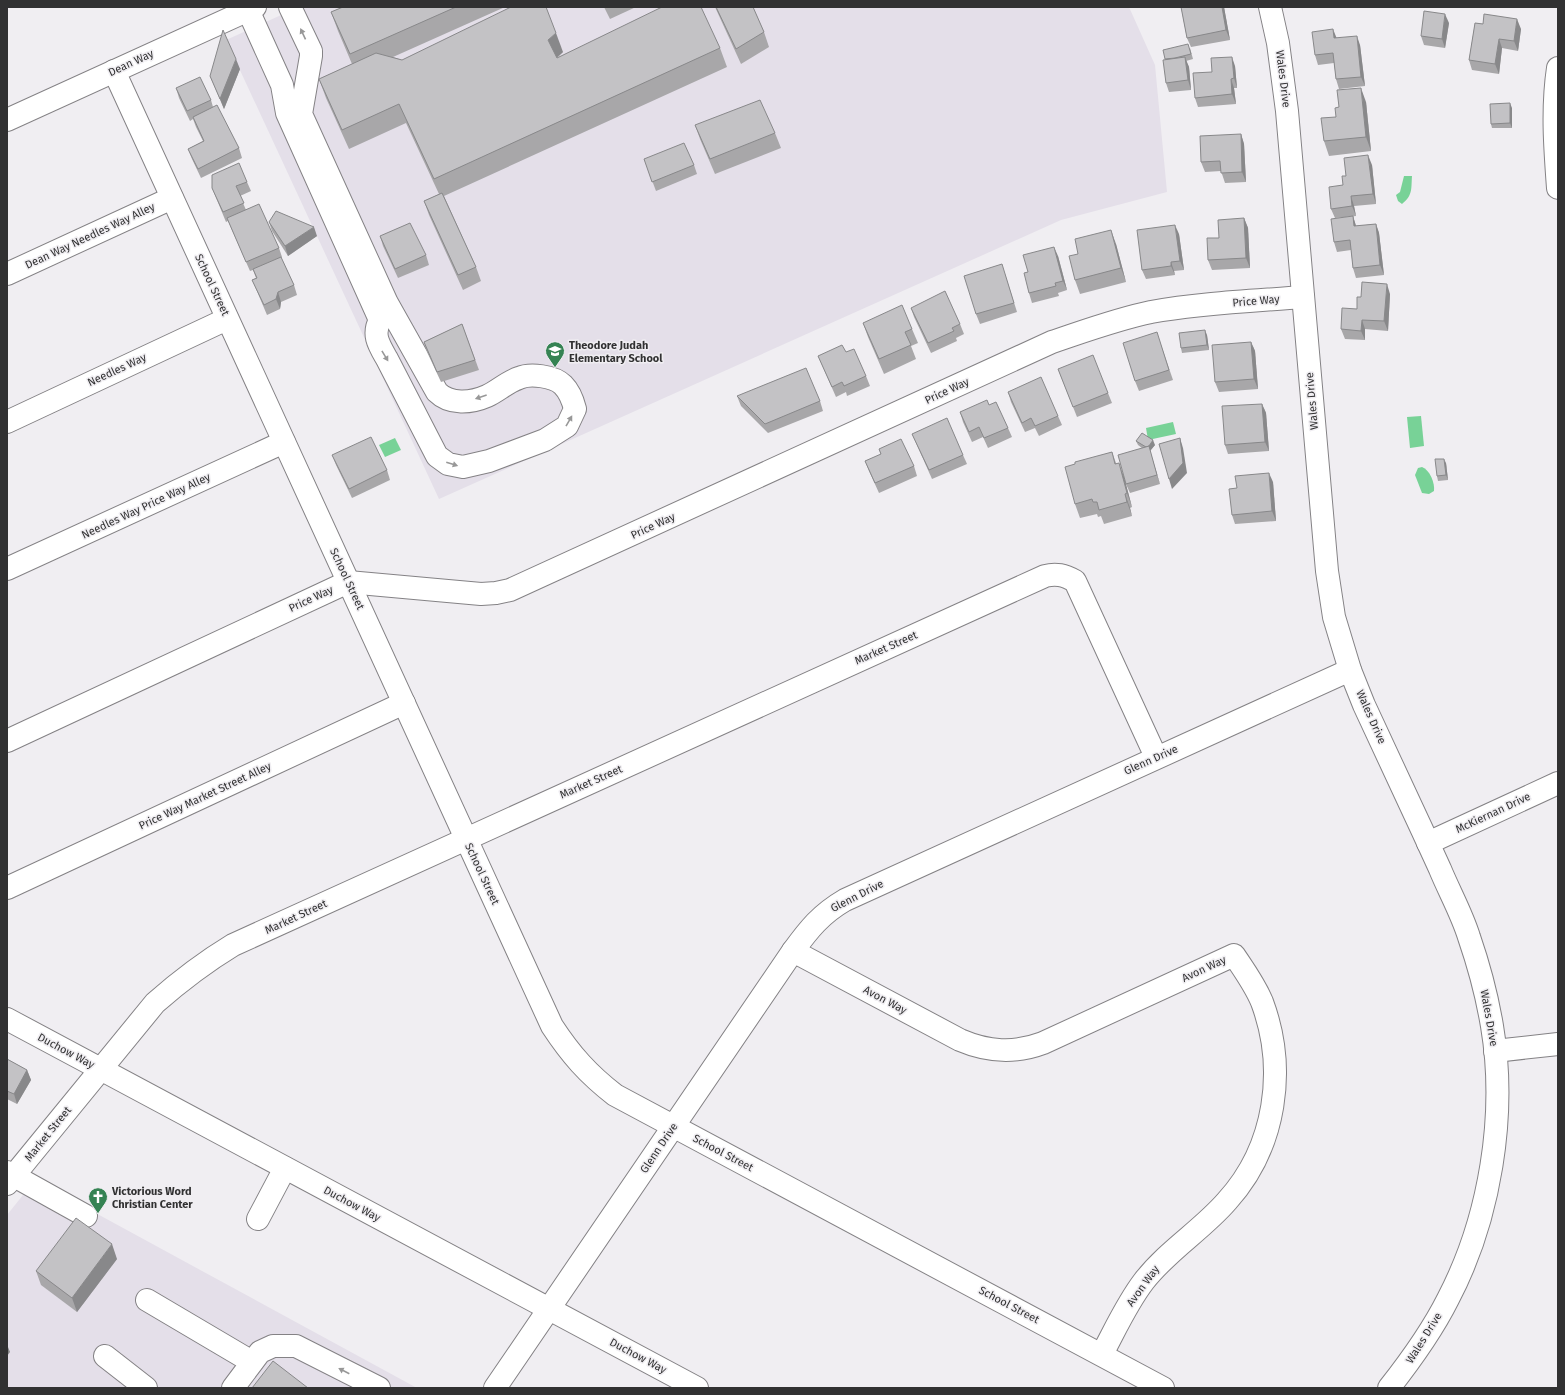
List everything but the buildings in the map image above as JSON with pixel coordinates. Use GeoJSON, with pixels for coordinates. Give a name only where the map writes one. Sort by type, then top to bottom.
{"type":"FeatureCollection","features":[{"type":"Feature","properties":{"kind":"street"},"geometry":{"type":"LineString","coordinates":[[251,9],[282,85],[287,113],[380,320],[376,332],[379,346],[437,456],[448,464],[463,467],[489,460],[545,440],[567,426],[576,409],[572,399],[562,384],[542,375],[520,377],[487,396],[472,401],[456,401],[443,398],[437,392],[387,303],[301,114],[311,51],[290,7]]}},
{"type":"Feature","properties":{"kind":"street","name":"Wales Drive"},"geometry":{"type":"LineString","coordinates":[[1270,7],[1278,43],[1287,111],[1327,571],[1334,617],[1350,670],[1364,705],[1469,935],[1483,980],[1495,1051],[1497,1082],[1496,1130],[1489,1178],[1478,1224],[1468,1254],[1449,1298],[1425,1340],[1389,1388]]}},
{"type":"Feature","properties":{"kind":"street","name":"Dean Way"},"geometry":{"type":"LineString","coordinates":[[7,120],[251,9]]}},
{"type":"Feature","properties":{"kind":"street"},"geometry":{"type":"LineString","coordinates":[[1558,68],[1555,101],[1554,146],[1558,188]]}},
{"type":"Feature","properties":{"kind":"street","name":"School Street"},"geometry":{"type":"LineString","coordinates":[[114,71],[552,1026],[567,1048],[594,1078],[616,1094],[673,1126],[1102,1354],[1163,1388]]}},
{"type":"Feature","properties":{"kind":"street","name":"Dean Way Needles Way Alley"},"geometry":{"type":"LineString","coordinates":[[7,274],[172,198]]}},
{"type":"Feature","properties":{"kind":"street","name":"Price Way"},"geometry":{"type":"LineString","coordinates":[[7,740],[348,582],[481,594],[510,590],[522,586],[1052,342],[1101,325],[1151,312],[1186,307],[1303,297]]}},
{"type":"Feature","properties":{"kind":"street","name":"Needles Way"},"geometry":{"type":"LineString","coordinates":[[7,422],[227,318]]}},
{"type":"Feature","properties":{"kind":"street","name":"Needles Way Price Way Alley"},"geometry":{"type":"LineString","coordinates":[[7,569],[284,442]]}},
{"type":"Feature","properties":{"kind":"street","name":"Market Street"},"geometry":{"type":"LineString","coordinates":[[9,1177],[155,1003],[179,981],[206,962],[241,942],[1045,576],[1051,574],[1065,575],[1075,581],[1156,758]]}},
{"type":"Feature","properties":{"kind":"street","name":"Glenn Drive"},"geometry":{"type":"LineString","coordinates":[[495,1388],[793,951],[811,926],[821,916],[832,907],[845,900],[1350,670]]}},
{"type":"Feature","properties":{"kind":"street","name":"Price Way Market Street Alley"},"geometry":{"type":"LineString","coordinates":[[7,888],[404,704]]}},
{"type":"Feature","properties":{"kind":"street","name":"McKiernan Drive"},"geometry":{"type":"LineString","coordinates":[[1428,843],[1558,783]]}},
{"type":"Feature","properties":{"kind":"street","name":"Avon Way"},"geometry":{"type":"LineString","coordinates":[[793,951],[960,1040],[981,1048],[1003,1051],[1018,1050],[1043,1043],[1234,955],[1249,978],[1261,1001],[1270,1026],[1276,1079],[1273,1106],[1267,1132],[1257,1156],[1244,1179],[1228,1201],[1164,1258],[1144,1281],[1128,1306],[1102,1354]]}},
{"type":"Feature","properties":{"kind":"street","name":"Duchow Way"},"geometry":{"type":"LineString","coordinates":[[7,1019],[697,1388]]}},
{"type":"Feature","properties":{"kind":"street"},"geometry":{"type":"LineString","coordinates":[[1495,1051],[1558,1044]]}},
{"type":"Feature","properties":{"kind":"street"},"geometry":{"type":"LineString","coordinates":[[258,1219],[285,1168]]}},
{"type":"Feature","properties":{"kind":"street"},"geometry":{"type":"LineString","coordinates":[[9,1177],[86,1216]]}},
{"type":"Feature","properties":{"kind":"street"},"geometry":{"type":"LineString","coordinates":[[147,1300],[252,1362]]}},
{"type":"Feature","properties":{"kind":"street"},"geometry":{"type":"LineString","coordinates":[[232,1388],[260,1352],[273,1346],[296,1346],[379,1388]]}},
{"type":"Feature","properties":{"kind":"street"},"geometry":{"type":"LineString","coordinates":[[105,1356],[146,1388]]}},
{"type":"Feature","properties":{"kind":"shaded area","name":"Theodore Judah Elementary School"},"geometry":{"type":"Polygon","coordinates":[[[299,7],[1129,7],[1155,65],[1167,192],[1061,220],[439,499],[226,40],[299,7]]]}},
{"type":"Feature","properties":{"kind":"shaded area"},"geometry":{"type":"Polygon","coordinates":[[[1404,176],[1412,176],[1412,185],[1410,195],[1402,204],[1398,201],[1396,195],[1400,192],[1404,176]]]}},
{"type":"Feature","properties":{"kind":"shaded area"},"geometry":{"type":"Polygon","coordinates":[[[1421,416],[1424,446],[1410,448],[1407,417],[1421,416]]]}},
{"type":"Feature","properties":{"kind":"shaded area"},"geometry":{"type":"Polygon","coordinates":[[[1173,422],[1176,434],[1148,440],[1146,428],[1173,422]]]}},
{"type":"Feature","properties":{"kind":"shaded area"},"geometry":{"type":"Polygon","coordinates":[[[395,438],[401,450],[385,457],[379,445],[395,438]]]}},
{"type":"Feature","properties":{"kind":"shaded area"},"geometry":{"type":"Polygon","coordinates":[[[1422,467],[1430,474],[1433,481],[1434,491],[1429,494],[1422,493],[1415,475],[1418,468],[1422,467]]]}},
{"type":"Feature","properties":{"kind":"shaded area"},"geometry":{"type":"Polygon","coordinates":[[[35,1180],[417,1388],[7,1388],[7,1215],[35,1180]]]}},
{"type":"Feature","properties":{"kind":"place","name":"Theodore Judah Elementary School"},"geometry":{"type":"Point","coordinates":[555,368]}},
{"type":"Feature","properties":{"kind":"place","name":"Victorious Word Christian Center"},"geometry":{"type":"Point","coordinates":[98,1214]}}]}
